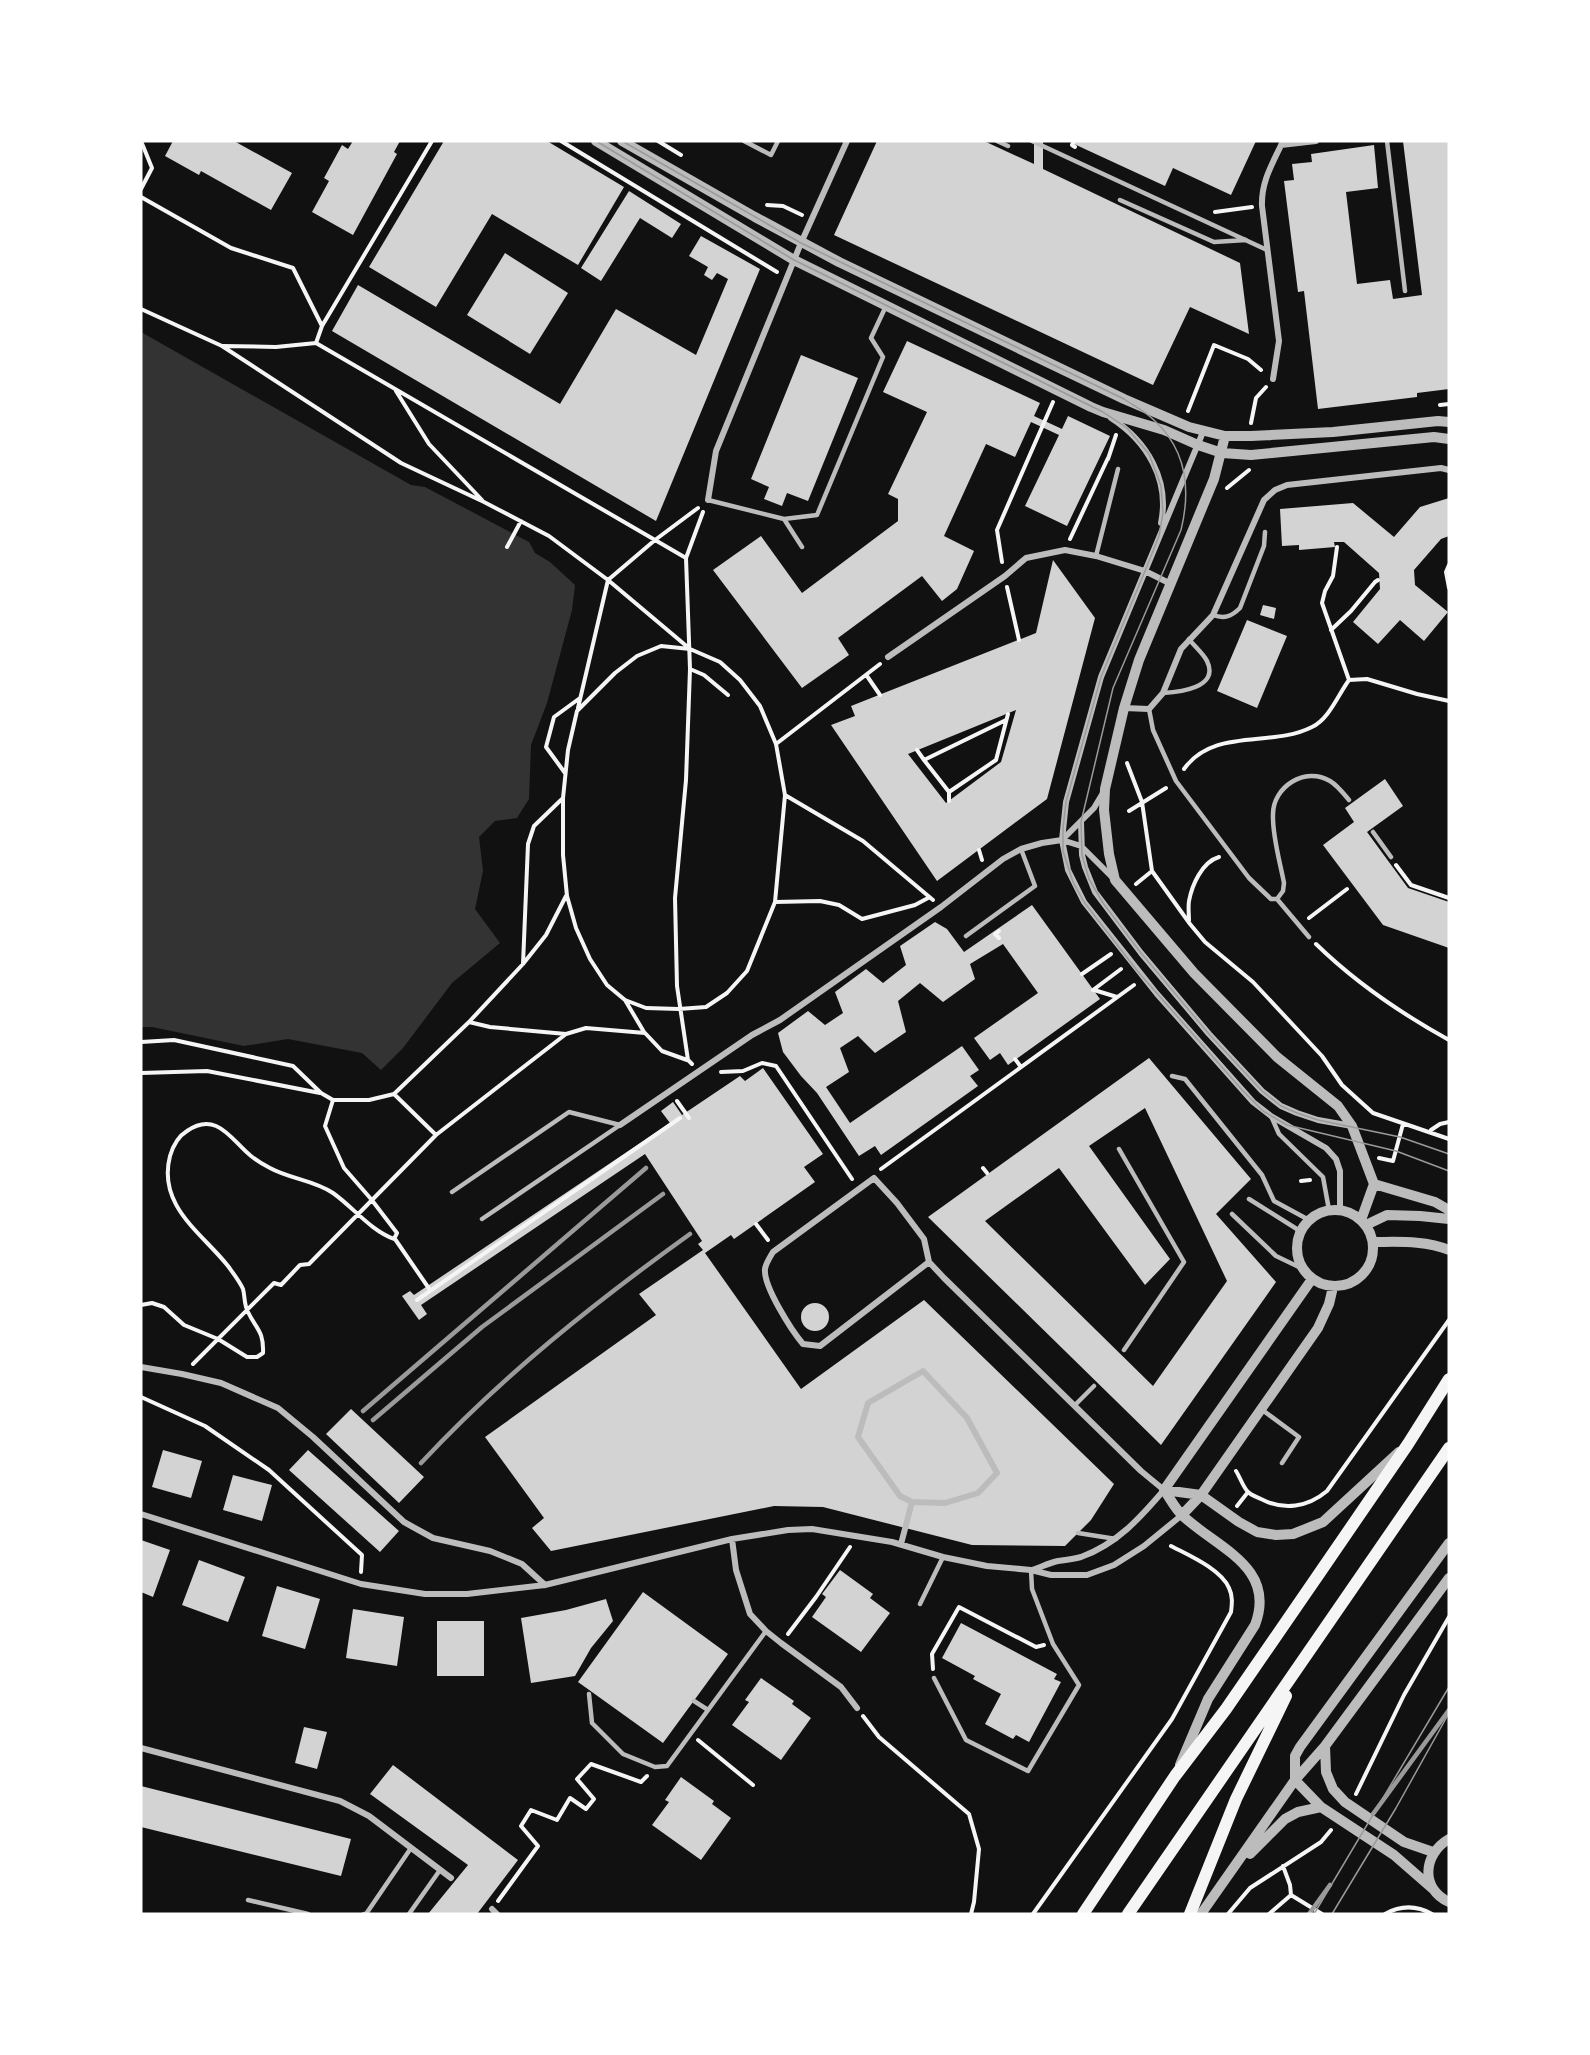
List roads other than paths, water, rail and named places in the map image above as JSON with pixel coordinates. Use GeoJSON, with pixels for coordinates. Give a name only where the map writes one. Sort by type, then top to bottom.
{"type":"FeatureCollection","features":[{"type":"Feature","properties":{"kind":"main road"},"geometry":{"type":"LineString","coordinates":[[1083,1914],[1175,1776],[1226,1710],[1408,1444],[1449,1379]]}},
{"type":"Feature","properties":{"kind":"main road"},"geometry":{"type":"LineString","coordinates":[[1128,1914],[1449,1448]]}},
{"type":"Feature","properties":{"kind":"main road"},"geometry":{"type":"LineString","coordinates":[[1190,1914],[1236,1799],[1304,1659]]}},
{"type":"Feature","properties":{"kind":"street"},"geometry":{"type":"LineString","coordinates":[[596,141],[794,260],[1103,412],[1127,428],[1139,441],[1154,465],[1161,486],[1163,513],[1159,536]]}},
{"type":"Feature","properties":{"kind":"street"},"geometry":{"type":"LineString","coordinates":[[622,141],[801,243],[1124,399],[1203,432],[1225,436],[1333,432],[1438,421],[1449,422]]}},
{"type":"Feature","properties":{"kind":"street"},"geometry":{"type":"LineString","coordinates":[[708,500],[716,451],[811,219],[847,141]]}},
{"type":"Feature","properties":{"kind":"street"},"geometry":{"type":"LineString","coordinates":[[1273,380],[1279,341],[1261,192],[1282,143],[1316,141]]}},
{"type":"Feature","properties":{"kind":"street"},"geometry":{"type":"LineString","coordinates":[[1103,412],[1164,430],[1222,453],[1251,455],[1434,437],[1449,439]]}},
{"type":"Feature","properties":{"kind":"street"},"geometry":{"type":"LineString","coordinates":[[1203,432],[1101,677],[1066,802],[1062,840],[1065,861],[1073,882],[1090,911],[1157,994],[1243,1091],[1271,1116],[1326,1148],[1336,1159],[1340,1171],[1334,1210]]}},
{"type":"Feature","properties":{"kind":"street"},"geometry":{"type":"LineString","coordinates":[[1115,880],[1109,854],[1104,810],[1105,789],[1124,708],[1139,660],[1214,479],[1225,436]]}},
{"type":"Feature","properties":{"kind":"street"},"geometry":{"type":"LineString","coordinates":[[1124,708],[1149,709],[1163,693],[1181,649],[1213,615],[1264,500],[1275,490],[1287,485],[1441,468],[1449,470]]}},
{"type":"Feature","properties":{"kind":"street"},"geometry":{"type":"LineString","coordinates":[[888,657],[1005,576],[1026,558],[1065,550],[1096,556],[1146,571],[1172,584]]}},
{"type":"Feature","properties":{"kind":"street"},"geometry":{"type":"LineString","coordinates":[[1062,840],[1094,808],[1105,789]]}},
{"type":"Feature","properties":{"kind":"street"},"geometry":{"type":"LineString","coordinates":[[1081,822],[1081,846],[1085,867],[1103,903],[1141,953],[1196,1018],[1262,1091],[1281,1106],[1318,1120],[1352,1126]]}},
{"type":"Feature","properties":{"kind":"street"},"geometry":{"type":"LineString","coordinates":[[620,1125],[752,1035],[780,1020],[941,907],[1003,859],[1021,849],[1062,840],[1081,846],[1115,880],[1194,972],[1277,1057],[1338,1106],[1352,1126],[1374,1184],[1363,1222]]}},
{"type":"Feature","properties":{"kind":"street"},"geometry":{"type":"LineString","coordinates":[[929,1262],[820,1346],[803,1344],[792,1331],[765,1279],[765,1267],[775,1250],[874,1178],[897,1203],[924,1239],[929,1262],[980,1315],[1134,1464],[1164,1490],[1182,1515],[1237,1557],[1248,1570],[1256,1583],[1260,1597],[1260,1612],[1248,1638],[1208,1699],[1175,1776]]}},
{"type":"Feature","properties":{"kind":"street"},"geometry":{"type":"LineString","coordinates":[[1374,1184],[1435,1202],[1449,1210]]}},
{"type":"Feature","properties":{"kind":"street"},"geometry":{"type":"LineString","coordinates":[[1334,1210],[1353,1215],[1363,1222],[1373,1242],[1372,1256],[1365,1272],[1353,1282],[1333,1287],[1312,1279],[1301,1268],[1296,1248],[1300,1231],[1309,1220],[1315,1215],[1334,1210]]}},
{"type":"Feature","properties":{"kind":"street"},"geometry":{"type":"LineString","coordinates":[[1363,1222],[1387,1215],[1449,1219]]}},
{"type":"Feature","properties":{"kind":"street"},"geometry":{"type":"LineString","coordinates":[[1373,1242],[1414,1242],[1442,1247],[1449,1251]]}},
{"type":"Feature","properties":{"kind":"street"},"geometry":{"type":"LineString","coordinates":[[1031,1570],[1079,1557],[1104,1547],[1141,1517],[1164,1490],[1312,1279]]}},
{"type":"Feature","properties":{"kind":"street"},"geometry":{"type":"LineString","coordinates":[[141,1514],[361,1584],[425,1594],[467,1594],[545,1585],[732,1539],[788,1530],[812,1529],[901,1544],[943,1557],[987,1566],[1031,1570],[1052,1575],[1087,1575],[1113,1565],[1144,1546],[1182,1515],[1201,1495],[1318,1328],[1329,1304],[1333,1287]]}},
{"type":"Feature","properties":{"kind":"street"},"geometry":{"type":"LineString","coordinates":[[141,1367],[220,1383],[278,1408],[313,1437],[404,1522],[433,1538],[490,1551],[522,1564],[545,1585]]}},
{"type":"Feature","properties":{"kind":"street"},"geometry":{"type":"LineString","coordinates":[[923,1371],[967,1418],[997,1473],[978,1493],[945,1503],[912,1502],[900,1496],[858,1437],[868,1403],[923,1371]]}},
{"type":"Feature","properties":{"kind":"street"},"geometry":{"type":"LineString","coordinates":[[1164,1490],[1201,1495],[1257,1532],[1276,1535],[1293,1534],[1323,1522],[1408,1444]]}},
{"type":"Feature","properties":{"kind":"street"},"geometry":{"type":"LineString","coordinates":[[901,1544],[912,1502]]}},
{"type":"Feature","properties":{"kind":"street"},"geometry":{"type":"LineString","coordinates":[[732,1539],[736,1570],[750,1614],[766,1631],[841,1687],[857,1708]]}},
{"type":"Feature","properties":{"kind":"street"},"geometry":{"type":"LineString","coordinates":[[1449,1543],[1295,1756],[1295,1780],[1321,1807],[1394,1855],[1442,1899],[1449,1902]]}},
{"type":"Feature","properties":{"kind":"street"},"geometry":{"type":"LineString","coordinates":[[1201,1914],[1295,1780],[1325,1746],[1449,1578]]}},
{"type":"Feature","properties":{"kind":"street"},"geometry":{"type":"LineString","coordinates":[[1325,1746],[1326,1772],[1333,1789],[1345,1802],[1404,1842],[1433,1852]]}},
{"type":"Feature","properties":{"kind":"street"},"geometry":{"type":"LineString","coordinates":[[141,1748],[340,1801],[369,1816],[450,1878]]}},
{"type":"Feature","properties":{"kind":"street"},"geometry":{"type":"LineString","coordinates":[[1221,1885],[1285,1819],[1298,1812],[1321,1807]]}},
{"type":"Feature","properties":{"kind":"street"},"geometry":{"type":"LineString","coordinates":[[1433,1889],[1428,1870],[1433,1852],[1449,1839]]}},
{"type":"Feature","properties":{"kind":"lane"},"geometry":{"type":"LineString","coordinates":[[744,141],[771,155],[778,141]]}},
{"type":"Feature","properties":{"kind":"lane"},"geometry":{"type":"LineString","coordinates":[[997,141],[1008,146]]}},
{"type":"Feature","properties":{"kind":"lane"},"geometry":{"type":"LineString","coordinates":[[1032,141],[1267,250]]}},
{"type":"Feature","properties":{"kind":"lane"},"geometry":{"type":"LineString","coordinates":[[1387,141],[1405,291]]}},
{"type":"Feature","properties":{"kind":"lane"},"geometry":{"type":"LineString","coordinates":[[1120,200],[1214,242],[1248,240]]}},
{"type":"Feature","properties":{"kind":"lane"},"geometry":{"type":"LineString","coordinates":[[708,500],[784,519],[817,515],[883,357],[871,338],[886,306]]}},
{"type":"Feature","properties":{"kind":"lane"},"geometry":{"type":"LineString","coordinates":[[1096,556],[1118,469]]}},
{"type":"Feature","properties":{"kind":"lane"},"geometry":{"type":"LineString","coordinates":[[784,519],[802,547]]}},
{"type":"Feature","properties":{"kind":"lane"},"geometry":{"type":"LineString","coordinates":[[1213,615],[1221,618],[1232,615],[1239,608],[1264,546],[1265,532]]}},
{"type":"Feature","properties":{"kind":"lane"},"geometry":{"type":"LineString","coordinates":[[1163,693],[1186,691],[1200,685],[1207,677],[1209,669],[1207,660],[1189,639]]}},
{"type":"Feature","properties":{"kind":"lane"},"geometry":{"type":"LineString","coordinates":[[1149,709],[1153,730],[1176,781],[1231,856],[1264,894],[1271,899],[1277,899],[1309,937]]}},
{"type":"Feature","properties":{"kind":"lane"},"geometry":{"type":"LineString","coordinates":[[1277,899],[1283,891],[1284,883],[1273,816],[1274,802],[1280,792],[1292,782],[1306,776],[1319,777],[1330,781],[1349,800]]}},
{"type":"Feature","properties":{"kind":"lane"},"geometry":{"type":"LineString","coordinates":[[1372,832],[1391,857]]}},
{"type":"Feature","properties":{"kind":"lane"},"geometry":{"type":"LineString","coordinates":[[966,936],[1035,886],[1021,849]]}},
{"type":"Feature","properties":{"kind":"lane"},"geometry":{"type":"LineString","coordinates":[[1173,1076],[1185,1079],[1262,1175],[1274,1201],[1309,1220]]}},
{"type":"Feature","properties":{"kind":"lane"},"geometry":{"type":"LineString","coordinates":[[452,1192],[569,1112],[620,1125]]}},
{"type":"Feature","properties":{"kind":"lane"},"geometry":{"type":"LineString","coordinates":[[1271,1116],[1279,1134],[1323,1177],[1334,1210]]}},
{"type":"Feature","properties":{"kind":"lane"},"geometry":{"type":"LineString","coordinates":[[482,1219],[620,1125]]}},
{"type":"Feature","properties":{"kind":"lane"},"geometry":{"type":"LineString","coordinates":[[1119,1149],[1184,1262],[1124,1350]]}},
{"type":"Feature","properties":{"kind":"lane"},"geometry":{"type":"LineString","coordinates":[[1249,1199],[1300,1231]]}},
{"type":"Feature","properties":{"kind":"lane"},"geometry":{"type":"LineString","coordinates":[[1232,1214],[1276,1256],[1301,1268]]}},
{"type":"Feature","properties":{"kind":"lane"},"geometry":{"type":"LineString","coordinates":[[1074,1405],[1094,1386]]}},
{"type":"Feature","properties":{"kind":"lane"},"geometry":{"type":"LineString","coordinates":[[1261,1408],[1299,1437],[1282,1463]]}},
{"type":"Feature","properties":{"kind":"lane"},"geometry":{"type":"LineString","coordinates":[[1078,1533],[1116,1539]]}},
{"type":"Feature","properties":{"kind":"lane"},"geometry":{"type":"LineString","coordinates":[[920,1604],[943,1557]]}},
{"type":"Feature","properties":{"kind":"lane"},"geometry":{"type":"LineString","coordinates":[[934,1678],[966,1740],[1028,1771],[1079,1685],[1053,1644],[1032,1589],[1031,1570]]}},
{"type":"Feature","properties":{"kind":"lane"},"geometry":{"type":"LineString","coordinates":[[589,1694],[592,1723],[623,1754],[655,1767],[667,1766],[766,1631]]}},
{"type":"Feature","properties":{"kind":"lane"},"geometry":{"type":"LineString","coordinates":[[694,1701],[708,1710]]}},
{"type":"Feature","properties":{"kind":"lane"},"geometry":{"type":"LineString","coordinates":[[364,1914],[411,1848]]}},
{"type":"Feature","properties":{"kind":"lane"},"geometry":{"type":"LineString","coordinates":[[409,1914],[440,1870]]}},
{"type":"Feature","properties":{"kind":"lane"},"geometry":{"type":"LineString","coordinates":[[248,1900],[308,1914]]}},
{"type":"Feature","properties":{"kind":"tram line"},"geometry":{"type":"LineString","coordinates":[[596,141],[794,260],[1103,412],[1127,428],[1149,454],[1161,486],[1163,513],[1159,536],[1101,677],[1066,802],[1063,851],[1073,882],[1084,902],[1139,973],[1263,1111],[1287,1125],[1396,1151],[1449,1171]]}},
{"type":"Feature","properties":{"kind":"tram line"},"geometry":{"type":"LineString","coordinates":[[622,141],[801,243],[1124,399],[1148,415],[1166,433],[1174,445],[1184,471],[1186,485],[1184,515],[1181,530],[1113,688],[1081,822],[1082,855],[1089,879],[1103,903],[1141,953],[1209,1034],[1262,1091],[1281,1106],[1318,1120],[1400,1137],[1449,1154]]}},
{"type":"Feature","properties":{"kind":"tram line"},"geometry":{"type":"LineString","coordinates":[[1314,1914],[1449,1687]]}},
{"type":"Feature","properties":{"kind":"tram line"},"geometry":{"type":"LineString","coordinates":[[1332,1914],[1396,1808],[1449,1713]]}},
{"type":"Feature","properties":{"kind":"railway"},"geometry":{"type":"LineString","coordinates":[[363,1411],[646,1168]]}},
{"type":"Feature","properties":{"kind":"railway"},"geometry":{"type":"LineString","coordinates":[[373,1420],[482,1327],[663,1194]]}},
{"type":"Feature","properties":{"kind":"railway"},"geometry":{"type":"LineString","coordinates":[[421,1463],[484,1400],[550,1342],[690,1234]]}},
{"type":"Feature","properties":{"kind":"railway"},"geometry":{"type":"LineString","coordinates":[[1373,1814],[1449,1710]]}},
{"type":"Feature","properties":{"kind":"railway"},"geometry":{"type":"LineString","coordinates":[[1309,1914],[1330,1885]]}}]}
